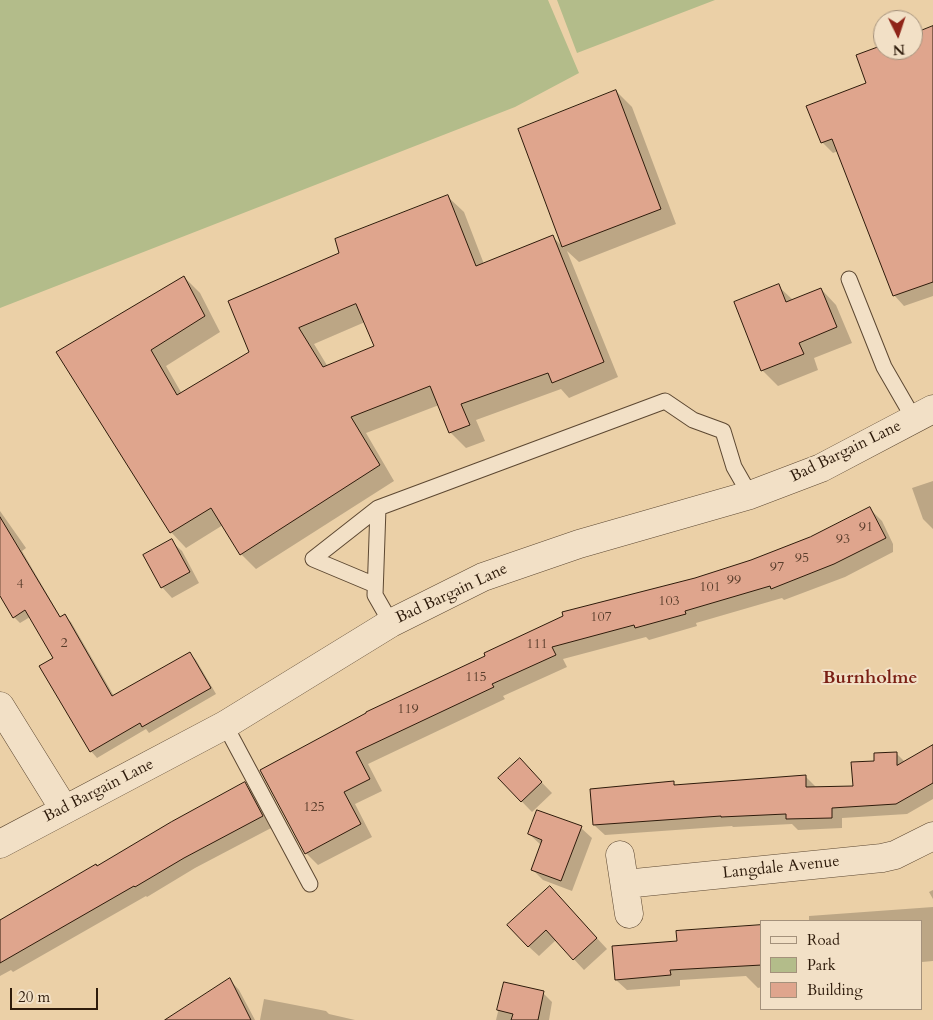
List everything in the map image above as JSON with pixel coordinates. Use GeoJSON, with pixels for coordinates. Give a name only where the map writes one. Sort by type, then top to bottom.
{"type":"FeatureCollection","features":[{"type":"Feature","properties":{"kind":"street","name":"Bad Bargain Lane"},"geometry":{"type":"LineString","coordinates":[[0,844],[225,725],[391,622],[483,577],[579,544],[750,494],[821,468],[924,414]]}},
{"type":"Feature","properties":{"kind":"street"},"geometry":{"type":"LineString","coordinates":[[0,706],[64,809]]}},
{"type":"Feature","properties":{"kind":"street","name":"Langdale Avenue"},"geometry":{"type":"LineString","coordinates":[[625,884],[895,856],[933,836]]}},
{"type":"Feature","properties":{"kind":"street"},"geometry":{"type":"LineString","coordinates":[[620,855],[629,914]]}},
{"type":"Feature","properties":{"kind":"lane"},"geometry":{"type":"LineString","coordinates":[[849,279],[884,367],[924,414]]}},
{"type":"Feature","properties":{"kind":"lane"},"geometry":{"type":"LineString","coordinates":[[376,585],[313,559],[378,508],[665,401],[693,420],[723,432],[734,467],[750,494]]}},
{"type":"Feature","properties":{"kind":"lane"},"geometry":{"type":"LineString","coordinates":[[378,508],[375,596],[391,622]]}},
{"type":"Feature","properties":{"kind":"lane"},"geometry":{"type":"LineString","coordinates":[[225,725],[310,884]]}},
{"type":"Feature","properties":{"kind":"green space"},"geometry":{"type":"Polygon","coordinates":[[[0,0],[548,0],[579,73],[515,107],[0,308],[0,0]]]}},
{"type":"Feature","properties":{"kind":"green space"},"geometry":{"type":"Polygon","coordinates":[[[557,0],[715,0],[577,53],[557,0]]]}},
{"type":"Feature","properties":{"kind":"building"},"geometry":{"type":"Polygon","coordinates":[[[933,26],[933,282],[893,296],[832,139],[821,143],[806,106],[866,83],[856,55],[873,49],[873,60],[923,60],[923,30],[933,26]]]}},
{"type":"Feature","properties":{"kind":"building"},"geometry":{"type":"Polygon","coordinates":[[[616,90],[661,209],[562,247],[518,129],[616,90]]]}},
{"type":"Feature","properties":{"kind":"building"},"geometry":{"type":"Polygon","coordinates":[[[448,195],[476,266],[553,235],[604,362],[552,383],[548,373],[461,404],[470,425],[449,433],[430,386],[351,417],[380,465],[240,555],[211,508],[170,533],[56,352],[184,276],[205,316],[151,350],[177,395],[249,352],[228,301],[339,253],[335,239],[448,195]],[[356,304],[299,328],[323,367],[374,346],[356,304]]]}},
{"type":"Feature","properties":{"kind":"building"},"geometry":{"type":"Polygon","coordinates":[[[779,284],[786,302],[821,288],[837,327],[799,343],[804,354],[761,371],[734,302],[779,284]]]}},
{"type":"Feature","properties":{"kind":"building"},"geometry":{"type":"Polygon","coordinates":[[[870,507],[886,538],[834,564],[771,589],[770,586],[685,611],[686,614],[635,628],[634,625],[552,647],[556,655],[492,684],[494,687],[356,752],[370,779],[344,792],[361,824],[305,854],[260,770],[366,712],[485,656],[484,653],[563,616],[562,612],[695,578],[751,560],[810,537],[870,507]]]}},
{"type":"Feature","properties":{"kind":"building"},"geometry":{"type":"Polygon","coordinates":[[[0,517],[60,617],[65,614],[112,696],[190,652],[211,688],[142,727],[140,723],[90,752],[39,666],[53,658],[25,610],[13,618],[0,596],[0,517]]]}},
{"type":"Feature","properties":{"kind":"building"},"geometry":{"type":"Polygon","coordinates":[[[172,539],[190,572],[161,588],[143,555],[172,539]]]}},
{"type":"Feature","properties":{"kind":"building"},"geometry":{"type":"Polygon","coordinates":[[[933,745],[933,783],[896,804],[832,808],[832,818],[786,819],[786,814],[721,816],[593,825],[590,789],[674,781],[674,785],[806,775],[806,787],[853,786],[851,762],[874,761],[874,753],[897,752],[897,765],[933,745]]]}},
{"type":"Feature","properties":{"kind":"building"},"geometry":{"type":"Polygon","coordinates":[[[520,758],[542,782],[521,802],[498,778],[520,758]]]}},
{"type":"Feature","properties":{"kind":"building"},"geometry":{"type":"Polygon","coordinates":[[[245,782],[263,816],[184,858],[0,963],[0,920],[96,864],[97,866],[171,822],[245,782]]]}},
{"type":"Feature","properties":{"kind":"building"},"geometry":{"type":"Polygon","coordinates":[[[537,810],[582,826],[561,881],[531,870],[542,840],[528,834],[537,810]]]}},
{"type":"Feature","properties":{"kind":"building"},"geometry":{"type":"Polygon","coordinates":[[[550,886],[597,938],[573,960],[546,930],[528,947],[507,925],[550,886]]]}},
{"type":"Feature","properties":{"kind":"building"},"geometry":{"type":"Polygon","coordinates":[[[760,925],[760,965],[670,970],[671,975],[615,980],[612,946],[677,941],[676,931],[760,925]]]}},
{"type":"Feature","properties":{"kind":"building"},"geometry":{"type":"Polygon","coordinates":[[[230,978],[251,1020],[165,1020],[230,978]]]}},
{"type":"Feature","properties":{"kind":"building"},"geometry":{"type":"Polygon","coordinates":[[[504,982],[544,991],[538,1020],[511,1020],[513,1014],[497,1010],[504,982]]]}},
{"type":"Feature","properties":{"kind":"district","name":"Burnholme"},"geometry":{"type":"Point","coordinates":[870,679]}}]}
